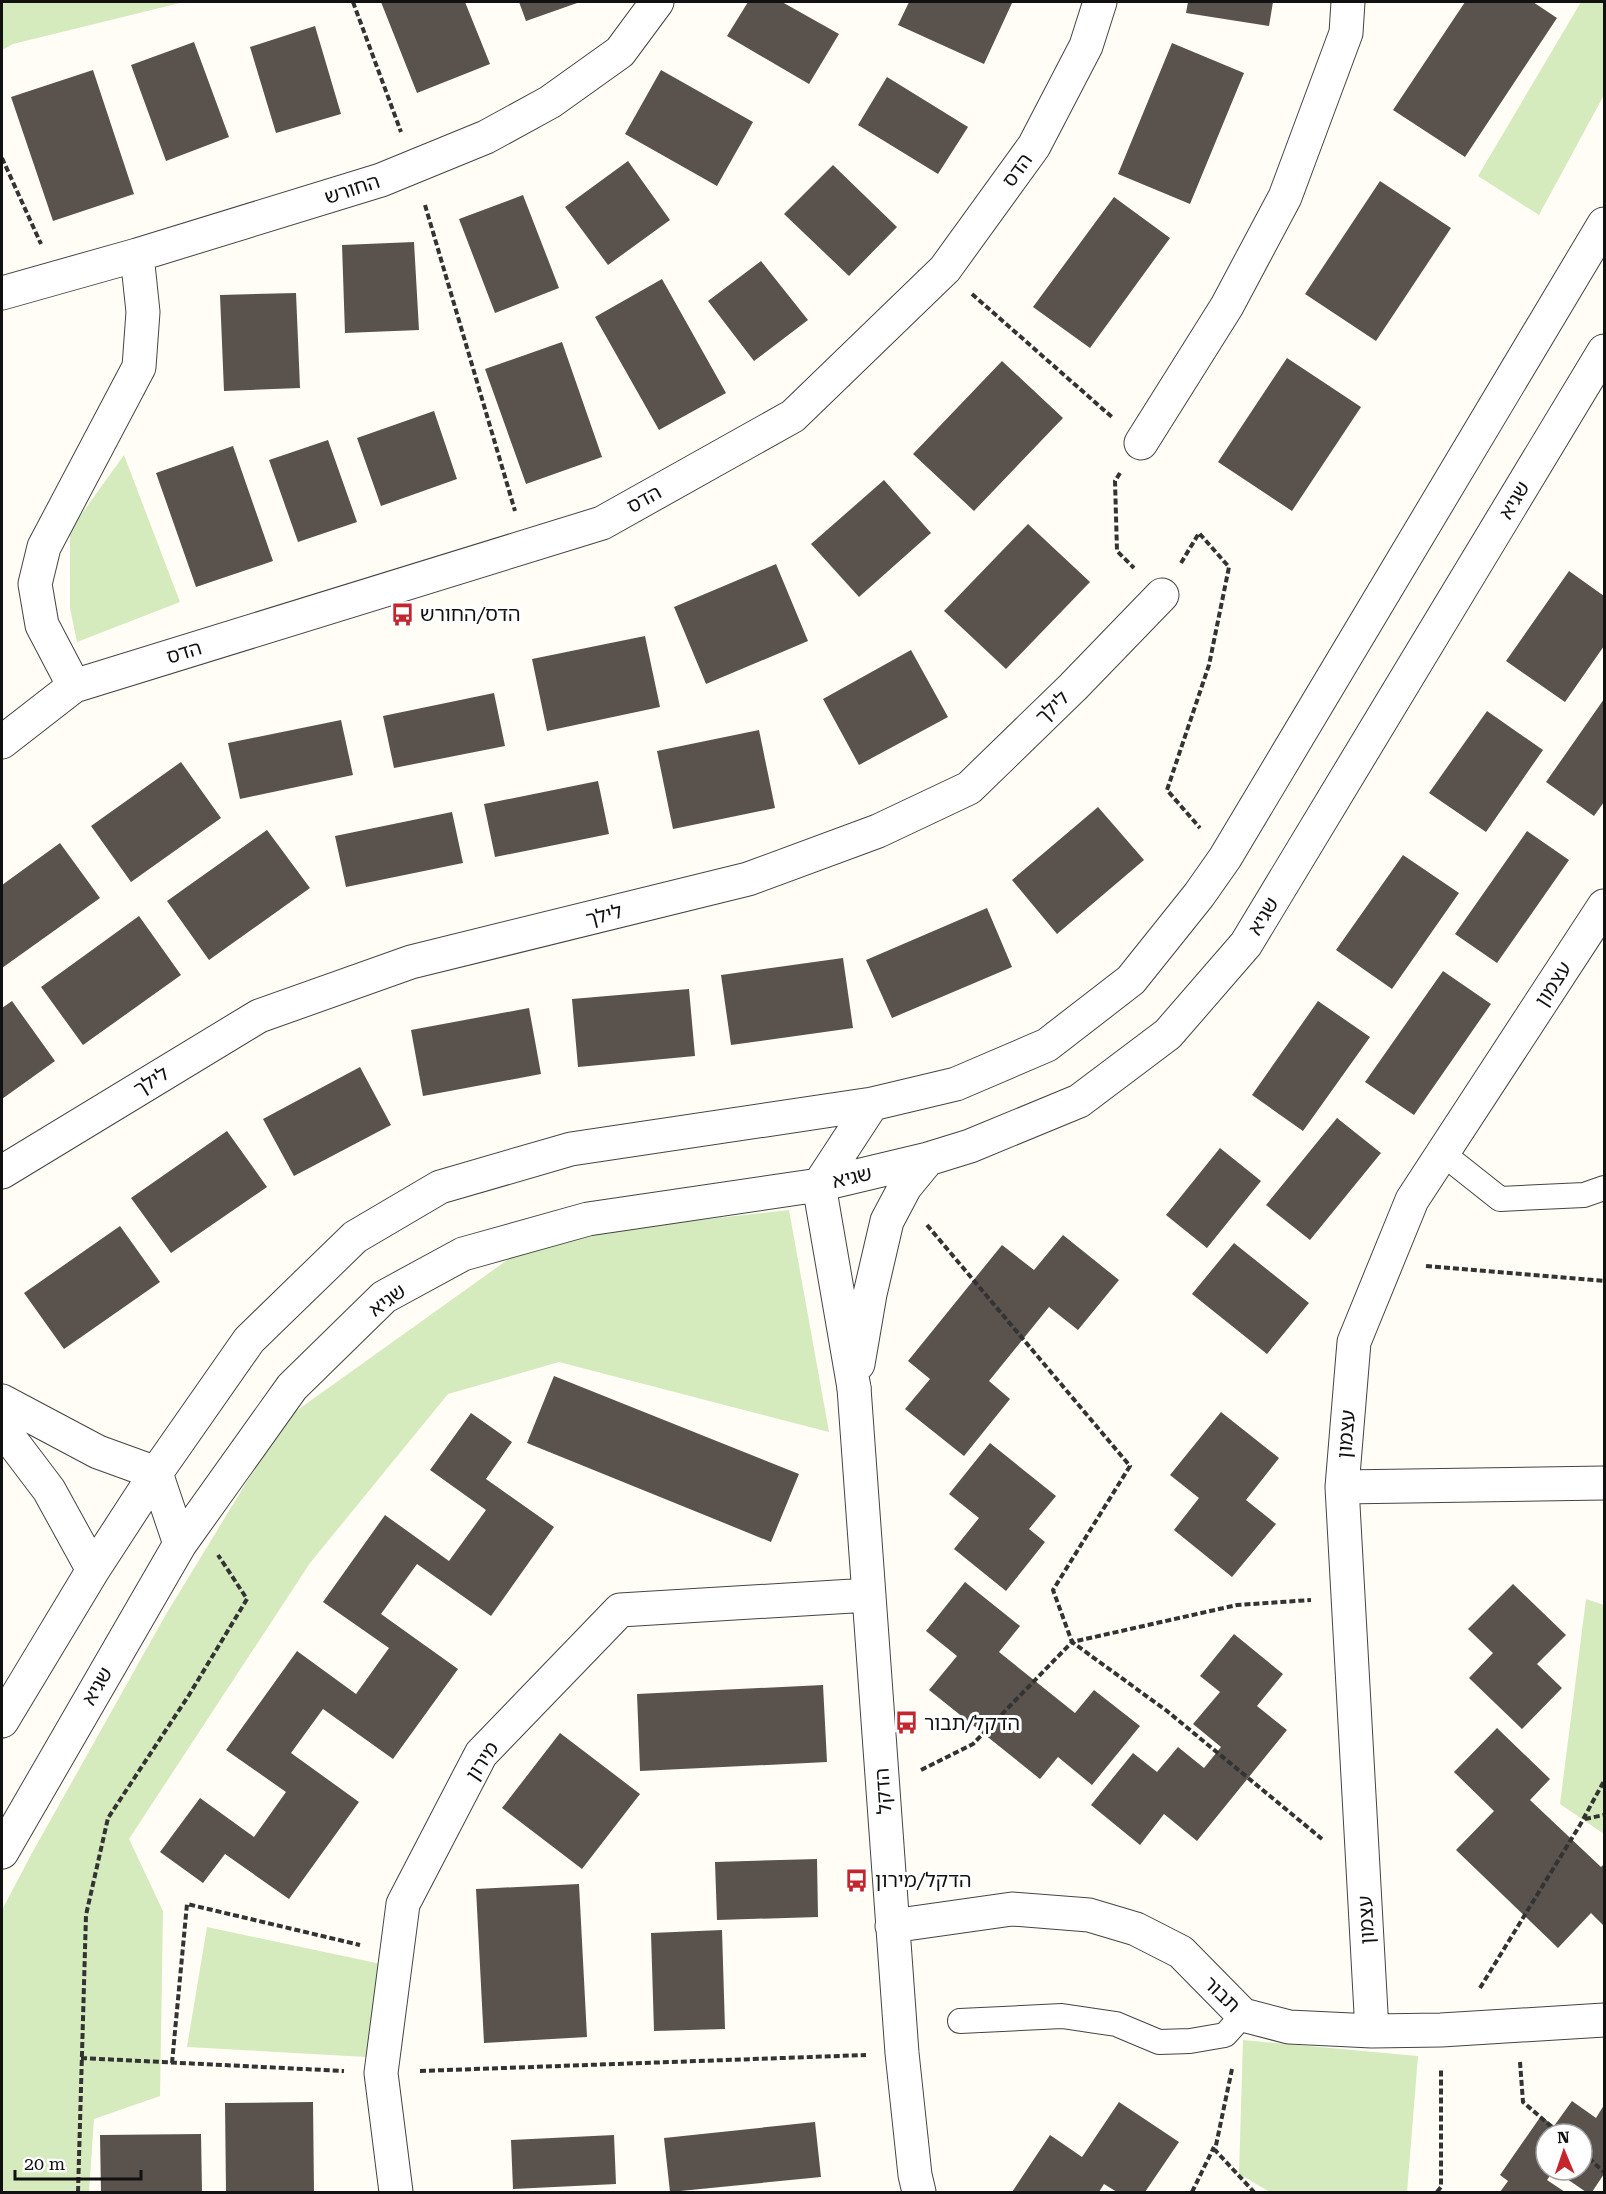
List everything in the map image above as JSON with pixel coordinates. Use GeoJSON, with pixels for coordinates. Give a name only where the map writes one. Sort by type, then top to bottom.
{"type":"FeatureCollection","features":[{"type":"Feature","properties":{"kind":"street","name":"החורש"},"geometry":{"type":"LineString","coordinates":[[2,293],[137,255],[381,180],[486,136],[550,102],[620,52],[657,2]]}},
{"type":"Feature","properties":{"kind":"street","name":"הדס"},"geometry":{"type":"LineString","coordinates":[[2,742],[74,686],[602,523],[793,416],[945,269],[1034,146],[1086,46],[1100,2]]}},
{"type":"Feature","properties":{"kind":"street"},"geometry":{"type":"LineString","coordinates":[[1141,443],[1227,306],[1285,197],[1346,33],[1348,2]]}},
{"type":"Feature","properties":{"kind":"street"},"geometry":{"type":"LineString","coordinates":[[2,1721],[93,1570],[156,1473],[249,1341],[355,1237],[440,1187],[571,1149],[872,1104],[956,1084],[1047,1045],[1131,980],[1199,895],[1225,858],[1605,224]]}},
{"type":"Feature","properties":{"kind":"street"},"geometry":{"type":"LineString","coordinates":[[74,686],[42,625],[35,584],[44,547],[139,367],[143,312],[137,255]]}},
{"type":"Feature","properties":{"kind":"street","name":"שגיא"},"geometry":{"type":"LineString","coordinates":[[2,1852],[188,1533],[292,1387],[384,1297],[463,1254],[588,1219],[819,1185],[928,1160],[970,1146],[1079,1101],[1168,1034],[1246,944],[1605,351]]}},
{"type":"Feature","properties":{"kind":"street","name":"לילך"},"geometry":{"type":"LineString","coordinates":[[2,1172],[259,1016],[411,962],[748,879],[878,831],[969,789],[1162,595]]}},
{"type":"Feature","properties":{"kind":"street","name":"עצמון"},"geometry":{"type":"LineString","coordinates":[[1372,2031],[1342,1487],[1354,1342],[1412,1200],[1605,906]]}},
{"type":"Feature","properties":{"kind":"street"},"geometry":{"type":"LineString","coordinates":[[854,1388],[819,1185],[872,1104]]}},
{"type":"Feature","properties":{"kind":"street"},"geometry":{"type":"LineString","coordinates":[[854,1388],[870,1294],[887,1221],[905,1187],[928,1160]]}},
{"type":"Feature","properties":{"kind":"street","name":"הדקל"},"geometry":{"type":"LineString","coordinates":[[854,1388],[902,2053],[915,2175],[920,2193]]}},
{"type":"Feature","properties":{"kind":"street"},"geometry":{"type":"LineString","coordinates":[[2,1401],[98,1452],[156,1473],[188,1533]]}},
{"type":"Feature","properties":{"kind":"street"},"geometry":{"type":"LineString","coordinates":[[2,1428],[50,1490],[93,1570]]}},
{"type":"Feature","properties":{"kind":"street"},"geometry":{"type":"LineString","coordinates":[[1342,1487],[1605,1483]]}},
{"type":"Feature","properties":{"kind":"street","name":"מירון"},"geometry":{"type":"LineString","coordinates":[[396,2193],[381,2073],[403,1904],[481,1754],[620,1610],[869,1595]]}},
{"type":"Feature","properties":{"kind":"street","name":"תבור"},"geometry":{"type":"LineString","coordinates":[[892,1926],[1012,1909],[1089,1915],[1136,1929],[1181,1952],[1243,2015],[1289,2027],[1372,2031],[1448,2030],[1605,2020]]}},
{"type":"Feature","properties":{"kind":"lane"},"geometry":{"type":"LineString","coordinates":[[1442,1153],[1500,1199],[1584,1195],[1605,1188]]}},
{"type":"Feature","properties":{"kind":"lane"},"geometry":{"type":"LineString","coordinates":[[960,2021],[1062,2016],[1116,2024],[1160,2042],[1190,2041],[1225,2035],[1243,2015]]}},
{"type":"Feature","properties":{"kind":"path"},"geometry":{"type":"LineString","coordinates":[[353,2],[414,166],[525,546]]}},
{"type":"Feature","properties":{"kind":"path"},"geometry":{"type":"LineString","coordinates":[[2,158],[56,278]]}},
{"type":"Feature","properties":{"kind":"path"},"geometry":{"type":"LineString","coordinates":[[945,269],[1141,443],[1115,481],[1117,551],[1162,595],[1199,533],[1229,567],[1209,665],[1167,790],[1225,858]]}},
{"type":"Feature","properties":{"kind":"path"},"geometry":{"type":"LineString","coordinates":[[926,1224],[1130,1466],[1053,1590],[1072,1642],[1167,1711],[1363,1873]]}},
{"type":"Feature","properties":{"kind":"path"},"geometry":{"type":"LineString","coordinates":[[1386,1263],[1605,1281]]}},
{"type":"Feature","properties":{"kind":"path"},"geometry":{"type":"LineString","coordinates":[[78,2193],[86,1915],[108,1818],[189,1695],[247,1599],[188,1533]]}},
{"type":"Feature","properties":{"kind":"path"},"geometry":{"type":"LineString","coordinates":[[883,1789],[973,1744],[1072,1642],[1237,1605],[1348,1598]]}},
{"type":"Feature","properties":{"kind":"path"},"geometry":{"type":"LineString","coordinates":[[1437,2193],[1441,2187],[1448,2030],[1584,1819],[1605,1781]]}},
{"type":"Feature","properties":{"kind":"path"},"geometry":{"type":"LineString","coordinates":[[1584,1819],[1605,1815]]}},
{"type":"Feature","properties":{"kind":"path"},"geometry":{"type":"LineString","coordinates":[[172,2063],[187,1904],[397,1953]]}},
{"type":"Feature","properties":{"kind":"path"},"geometry":{"type":"LineString","coordinates":[[1243,2015],[1215,2150],[1254,2193]]}},
{"type":"Feature","properties":{"kind":"path"},"geometry":{"type":"LineString","coordinates":[[1518,2026],[1522,2102],[1546,2122]]}},
{"type":"Feature","properties":{"kind":"path"},"geometry":{"type":"LineString","coordinates":[[81,2058],[381,2073],[902,2053]]}},
{"type":"Feature","properties":{"kind":"path"},"geometry":{"type":"LineString","coordinates":[[1192,2193],[1217,2142]]}},
{"type":"Feature","properties":{"kind":"green space"},"geometry":{"type":"Polygon","coordinates":[[[2,2],[184,2],[13,44],[2,50],[2,2]]]}},
{"type":"Feature","properties":{"kind":"green space"},"geometry":{"type":"Polygon","coordinates":[[[1581,2],[1604,2],[1604,95],[1539,215],[1478,176],[1581,2]]]}},
{"type":"Feature","properties":{"kind":"green space"},"geometry":{"type":"Polygon","coordinates":[[[124,455],[180,602],[77,642],[70,608],[70,530],[124,455]]]}},
{"type":"Feature","properties":{"kind":"green space"},"geometry":{"type":"Polygon","coordinates":[[[789,1210],[829,1432],[559,1362],[448,1394],[310,1563],[129,1839],[163,1911],[160,2096],[94,2119],[89,2192],[2,2192],[2,1910],[165,1616],[285,1419],[538,1238],[789,1210]]]}},
{"type":"Feature","properties":{"kind":"green space"},"geometry":{"type":"Polygon","coordinates":[[[1586,1599],[1604,1605],[1604,1834],[1560,1804],[1586,1599]]]}},
{"type":"Feature","properties":{"kind":"green space"},"geometry":{"type":"Polygon","coordinates":[[[207,1927],[381,1964],[366,2057],[187,2047],[207,1927]]]}},
{"type":"Feature","properties":{"kind":"green space"},"geometry":{"type":"Polygon","coordinates":[[[1243,2040],[1418,2056],[1407,2192],[1270,2192],[1239,2174],[1243,2040]]]}},
{"type":"Feature","properties":{"kind":"building"},"geometry":{"type":"Polygon","coordinates":[[[381,2],[465,2],[490,64],[417,93],[381,2]]]}},
{"type":"Feature","properties":{"kind":"building"},"geometry":{"type":"Polygon","coordinates":[[[519,2],[580,2],[526,21],[519,2]]]}},
{"type":"Feature","properties":{"kind":"building"},"geometry":{"type":"Polygon","coordinates":[[[748,2],[782,2],[839,34],[809,84],[727,36],[748,2]]]}},
{"type":"Feature","properties":{"kind":"building"},"geometry":{"type":"Polygon","coordinates":[[[909,2],[1012,3],[984,64],[898,25],[909,2]]]}},
{"type":"Feature","properties":{"kind":"building"},"geometry":{"type":"Polygon","coordinates":[[[1188,2],[1273,2],[1269,26],[1186,13],[1188,2]]]}},
{"type":"Feature","properties":{"kind":"building"},"geometry":{"type":"Polygon","coordinates":[[[1465,2],[1533,2],[1557,18],[1465,157],[1393,110],[1465,2]]]}},
{"type":"Feature","properties":{"kind":"building"},"geometry":{"type":"Polygon","coordinates":[[[315,26],[341,114],[276,133],[250,47],[315,26]]]}},
{"type":"Feature","properties":{"kind":"building"},"geometry":{"type":"Polygon","coordinates":[[[194,42],[229,137],[166,161],[131,65],[194,42]]]}},
{"type":"Feature","properties":{"kind":"building"},"geometry":{"type":"Polygon","coordinates":[[[1172,43],[1244,73],[1190,204],[1118,174],[1172,43]]]}},
{"type":"Feature","properties":{"kind":"building"},"geometry":{"type":"Polygon","coordinates":[[[93,70],[134,194],[53,221],[11,97],[93,70]]]}},
{"type":"Feature","properties":{"kind":"building"},"geometry":{"type":"Polygon","coordinates":[[[661,70],[753,122],[717,186],[625,134],[661,70]]]}},
{"type":"Feature","properties":{"kind":"building"},"geometry":{"type":"Polygon","coordinates":[[[887,77],[968,127],[938,174],[858,125],[887,77]]]}},
{"type":"Feature","properties":{"kind":"building"},"geometry":{"type":"Polygon","coordinates":[[[628,161],[670,220],[608,265],[565,207],[628,161]]]}},
{"type":"Feature","properties":{"kind":"building"},"geometry":{"type":"Polygon","coordinates":[[[833,165],[897,227],[849,276],[784,214],[833,165]]]}},
{"type":"Feature","properties":{"kind":"building"},"geometry":{"type":"Polygon","coordinates":[[[1380,181],[1451,228],[1376,341],[1305,294],[1380,181]]]}},
{"type":"Feature","properties":{"kind":"building"},"geometry":{"type":"Polygon","coordinates":[[[523,195],[559,288],[495,313],[459,219],[523,195]]]}},
{"type":"Feature","properties":{"kind":"building"},"geometry":{"type":"Polygon","coordinates":[[[1114,197],[1170,238],[1090,348],[1033,307],[1114,197]]]}},
{"type":"Feature","properties":{"kind":"building"},"geometry":{"type":"Polygon","coordinates":[[[414,242],[419,330],[345,333],[342,245],[414,242]]]}},
{"type":"Feature","properties":{"kind":"building"},"geometry":{"type":"Polygon","coordinates":[[[761,261],[808,320],[754,361],[708,301],[761,261]]]}},
{"type":"Feature","properties":{"kind":"building"},"geometry":{"type":"Polygon","coordinates":[[[662,279],[726,393],[659,430],[595,317],[662,279]]]}},
{"type":"Feature","properties":{"kind":"building"},"geometry":{"type":"Polygon","coordinates":[[[296,293],[300,388],[224,391],[220,295],[296,293]]]}},
{"type":"Feature","properties":{"kind":"building"},"geometry":{"type":"Polygon","coordinates":[[[562,342],[602,457],[526,484],[485,369],[562,342]]]}},
{"type":"Feature","properties":{"kind":"building"},"geometry":{"type":"Polygon","coordinates":[[[1287,358],[1361,407],[1292,511],[1218,462],[1287,358]]]}},
{"type":"Feature","properties":{"kind":"building"},"geometry":{"type":"Polygon","coordinates":[[[1002,361],[1063,418],[974,511],[913,454],[1002,361]]]}},
{"type":"Feature","properties":{"kind":"building"},"geometry":{"type":"Polygon","coordinates":[[[434,411],[457,479],[381,506],[357,438],[434,411]]]}},
{"type":"Feature","properties":{"kind":"building"},"geometry":{"type":"Polygon","coordinates":[[[328,440],[357,522],[298,542],[269,460],[328,440]]]}},
{"type":"Feature","properties":{"kind":"building"},"geometry":{"type":"Polygon","coordinates":[[[233,446],[273,561],[196,587],[156,473],[233,446]]]}},
{"type":"Feature","properties":{"kind":"building"},"geometry":{"type":"Polygon","coordinates":[[[884,480],[931,533],[859,597],[811,544],[884,480]]]}},
{"type":"Feature","properties":{"kind":"building"},"geometry":{"type":"Polygon","coordinates":[[[1028,524],[1090,582],[1006,669],[944,611],[1028,524]]]}},
{"type":"Feature","properties":{"kind":"building"},"geometry":{"type":"Polygon","coordinates":[[[776,564],[808,641],[706,684],[674,607],[776,564]]]}},
{"type":"Feature","properties":{"kind":"building"},"geometry":{"type":"Polygon","coordinates":[[[1569,571],[1604,596],[1604,646],[1565,702],[1506,661],[1569,571]]]}},
{"type":"Feature","properties":{"kind":"building"},"geometry":{"type":"Polygon","coordinates":[[[645,636],[660,707],[547,731],[532,659],[645,636]]]}},
{"type":"Feature","properties":{"kind":"building"},"geometry":{"type":"Polygon","coordinates":[[[911,650],[948,717],[859,765],[823,699],[911,650]]]}},
{"type":"Feature","properties":{"kind":"building"},"geometry":{"type":"Polygon","coordinates":[[[494,693],[505,746],[394,768],[383,716],[494,693]]]}},
{"type":"Feature","properties":{"kind":"building"},"geometry":{"type":"Polygon","coordinates":[[[1604,699],[1604,802],[1594,816],[1546,782],[1604,699]]]}},
{"type":"Feature","properties":{"kind":"building"},"geometry":{"type":"Polygon","coordinates":[[[1487,711],[1543,750],[1486,832],[1429,793],[1487,711]]]}},
{"type":"Feature","properties":{"kind":"building"},"geometry":{"type":"Polygon","coordinates":[[[341,720],[353,775],[240,799],[228,743],[341,720]]]}},
{"type":"Feature","properties":{"kind":"building"},"geometry":{"type":"Polygon","coordinates":[[[759,730],[775,808],[673,829],[657,751],[759,730]]]}},
{"type":"Feature","properties":{"kind":"building"},"geometry":{"type":"Polygon","coordinates":[[[181,762],[221,818],[131,882],[91,826],[181,762]]]}},
{"type":"Feature","properties":{"kind":"building"},"geometry":{"type":"Polygon","coordinates":[[[598,781],[609,834],[495,857],[484,804],[598,781]]]}},
{"type":"Feature","properties":{"kind":"building"},"geometry":{"type":"Polygon","coordinates":[[[1098,807],[1144,860],[1057,934],[1012,880],[1098,807]]]}},
{"type":"Feature","properties":{"kind":"building"},"geometry":{"type":"Polygon","coordinates":[[[452,812],[463,863],[346,887],[335,836],[452,812]]]}},
{"type":"Feature","properties":{"kind":"building"},"geometry":{"type":"Polygon","coordinates":[[[267,830],[310,888],[209,960],[167,901],[267,830]]]}},
{"type":"Feature","properties":{"kind":"building"},"geometry":{"type":"Polygon","coordinates":[[[1527,831],[1569,860],[1497,963],[1455,934],[1527,831]]]}},
{"type":"Feature","properties":{"kind":"building"},"geometry":{"type":"Polygon","coordinates":[[[60,843],[100,898],[2,968],[2,885],[60,843]]]}},
{"type":"Feature","properties":{"kind":"building"},"geometry":{"type":"Polygon","coordinates":[[[1403,855],[1459,893],[1392,989],[1336,950],[1403,855]]]}},
{"type":"Feature","properties":{"kind":"building"},"geometry":{"type":"Polygon","coordinates":[[[987,908],[1012,967],[892,1018],[866,960],[987,908]]]}},
{"type":"Feature","properties":{"kind":"building"},"geometry":{"type":"Polygon","coordinates":[[[139,916],[181,975],[83,1045],[41,987],[139,916]]]}},
{"type":"Feature","properties":{"kind":"building"},"geometry":{"type":"Polygon","coordinates":[[[843,958],[853,1028],[731,1045],[721,975],[843,958]]]}},
{"type":"Feature","properties":{"kind":"building"},"geometry":{"type":"Polygon","coordinates":[[[1443,971],[1491,1004],[1414,1115],[1365,1082],[1443,971]]]}},
{"type":"Feature","properties":{"kind":"building"},"geometry":{"type":"Polygon","coordinates":[[[689,989],[695,1056],[578,1067],[572,999],[689,989]]]}},
{"type":"Feature","properties":{"kind":"building"},"geometry":{"type":"Polygon","coordinates":[[[12,1001],[55,1061],[2,1099],[2,1008],[12,1001]]]}},
{"type":"Feature","properties":{"kind":"building"},"geometry":{"type":"Polygon","coordinates":[[[1318,1001],[1370,1037],[1303,1131],[1252,1095],[1318,1001]]]}},
{"type":"Feature","properties":{"kind":"building"},"geometry":{"type":"Polygon","coordinates":[[[529,1008],[541,1074],[423,1096],[411,1030],[529,1008]]]}},
{"type":"Feature","properties":{"kind":"building"},"geometry":{"type":"Polygon","coordinates":[[[360,1067],[391,1125],[294,1176],[263,1119],[360,1067]]]}},
{"type":"Feature","properties":{"kind":"building"},"geometry":{"type":"Polygon","coordinates":[[[1337,1118],[1381,1153],[1310,1240],[1266,1205],[1337,1118]]]}},
{"type":"Feature","properties":{"kind":"building"},"geometry":{"type":"Polygon","coordinates":[[[227,1131],[267,1187],[171,1253],[131,1198],[227,1131]]]}},
{"type":"Feature","properties":{"kind":"building"},"geometry":{"type":"Polygon","coordinates":[[[1220,1148],[1261,1181],[1207,1248],[1166,1215],[1220,1148]]]}},
{"type":"Feature","properties":{"kind":"building"},"geometry":{"type":"Polygon","coordinates":[[[120,1226],[160,1282],[64,1349],[24,1293],[120,1226]]]}},
{"type":"Feature","properties":{"kind":"building"},"geometry":{"type":"Polygon","coordinates":[[[1063,1235],[1119,1280],[1078,1330],[1049,1307],[989,1381],[1010,1399],[964,1456],[905,1409],[930,1379],[908,1361],[1002,1245],[1034,1270],[1063,1235]]]}},
{"type":"Feature","properties":{"kind":"building"},"geometry":{"type":"Polygon","coordinates":[[[1234,1243],[1309,1303],[1267,1354],[1192,1294],[1234,1243]]]}},
{"type":"Feature","properties":{"kind":"building"},"geometry":{"type":"Polygon","coordinates":[[[554,1376],[799,1474],[771,1542],[527,1443],[554,1376]]]}},
{"type":"Feature","properties":{"kind":"building"},"geometry":{"type":"Polygon","coordinates":[[[1221,1412],[1279,1458],[1246,1500],[1276,1524],[1232,1577],[1174,1530],[1199,1498],[1170,1475],[1221,1412]]]}},
{"type":"Feature","properties":{"kind":"building"},"geometry":{"type":"Polygon","coordinates":[[[471,1413],[512,1442],[486,1479],[554,1527],[491,1616],[417,1564],[381,1614],[458,1669],[393,1759],[323,1709],[291,1753],[359,1802],[289,1899],[225,1854],[203,1883],[160,1852],[200,1798],[254,1837],[286,1792],[226,1750],[297,1651],[356,1694],[389,1648],[323,1602],[385,1515],[449,1561],[486,1510],[430,1470],[471,1413]]]}},
{"type":"Feature","properties":{"kind":"building"},"geometry":{"type":"Polygon","coordinates":[[[990,1443],[1056,1496],[1029,1529],[1045,1542],[1006,1591],[954,1549],[979,1518],[949,1494],[990,1443]]]}},
{"type":"Feature","properties":{"kind":"building"},"geometry":{"type":"Polygon","coordinates":[[[965,1582],[1020,1626],[999,1652],[1075,1713],[1094,1690],[1140,1726],[1092,1785],[1058,1757],[1040,1779],[929,1690],[957,1656],[926,1631],[965,1582]]]}},
{"type":"Feature","properties":{"kind":"building"},"geometry":{"type":"Polygon","coordinates":[[[1513,1584],[1566,1635],[1537,1664],[1562,1688],[1522,1729],[1469,1678],[1493,1653],[1468,1629],[1513,1584]]]}},
{"type":"Feature","properties":{"kind":"building"},"geometry":{"type":"Polygon","coordinates":[[[1234,1634],[1283,1674],[1257,1706],[1287,1730],[1197,1841],[1164,1814],[1140,1845],[1091,1805],[1133,1753],[1157,1772],[1178,1747],[1204,1768],[1221,1747],[1193,1724],[1220,1692],[1200,1676],[1234,1634]]]}},
{"type":"Feature","properties":{"kind":"building"},"geometry":{"type":"Polygon","coordinates":[[[823,1685],[827,1762],[640,1771],[637,1694],[823,1685]]]}},
{"type":"Feature","properties":{"kind":"building"},"geometry":{"type":"Polygon","coordinates":[[[1497,1728],[1550,1779],[1530,1800],[1601,1867],[1604,1864],[1604,1926],[1591,1913],[1558,1948],[1456,1850],[1494,1811],[1454,1772],[1497,1728]]]}},
{"type":"Feature","properties":{"kind":"building"},"geometry":{"type":"Polygon","coordinates":[[[560,1733],[640,1794],[582,1869],[502,1808],[560,1733]]]}},
{"type":"Feature","properties":{"kind":"building"},"geometry":{"type":"Polygon","coordinates":[[[817,1859],[818,1917],[717,1920],[715,1862],[817,1859]]]}},
{"type":"Feature","properties":{"kind":"building"},"geometry":{"type":"Polygon","coordinates":[[[579,1884],[587,2037],[484,2043],[476,1889],[579,1884]]]}},
{"type":"Feature","properties":{"kind":"building"},"geometry":{"type":"Polygon","coordinates":[[[722,1930],[725,2029],[654,2031],[651,1933],[722,1930]]]}},
{"type":"Feature","properties":{"kind":"building"},"geometry":{"type":"Polygon","coordinates":[[[1572,2101],[1596,2118],[1604,2105],[1604,2174],[1592,2192],[1586,2192],[1571,2182],[1594,2182],[1594,2122],[1557,2122],[1572,2101]]]}},
{"type":"Feature","properties":{"kind":"building"},"geometry":{"type":"Polygon","coordinates":[[[313,2102],[314,2192],[226,2192],[225,2103],[313,2102]]]}},
{"type":"Feature","properties":{"kind":"building"},"geometry":{"type":"Polygon","coordinates":[[[1119,2102],[1179,2142],[1145,2192],[1117,2192],[1104,2184],[1099,2192],[1012,2192],[1050,2135],[1082,2157],[1119,2102]]]}},
{"type":"Feature","properties":{"kind":"building"},"geometry":{"type":"Polygon","coordinates":[[[1541,2116],[1549,2122],[1537,2122],[1541,2116]]]}},
{"type":"Feature","properties":{"kind":"building"},"geometry":{"type":"Polygon","coordinates":[[[815,2122],[821,2177],[670,2192],[664,2138],[815,2122]]]}},
{"type":"Feature","properties":{"kind":"building"},"geometry":{"type":"Polygon","coordinates":[[[1534,2126],[1534,2182],[1550,2182],[1565,2192],[1500,2192],[1508,2181],[1500,2175],[1534,2126]]]}},
{"type":"Feature","properties":{"kind":"building"},"geometry":{"type":"Polygon","coordinates":[[[201,2134],[202,2192],[101,2192],[100,2135],[201,2134]]]}},
{"type":"Feature","properties":{"kind":"building"},"geometry":{"type":"Polygon","coordinates":[[[614,2135],[616,2184],[513,2189],[511,2140],[614,2135]]]}},
{"type":"Feature","properties":{"kind":"place","name":"הדס/החורש"},"geometry":{"type":"Point","coordinates":[402,614]}},
{"type":"Feature","properties":{"kind":"place","name":"הדקל/תבור"},"geometry":{"type":"Point","coordinates":[906,1723]}},
{"type":"Feature","properties":{"kind":"place","name":"הדקל/מירון"},"geometry":{"type":"Point","coordinates":[857,1880]}}]}
